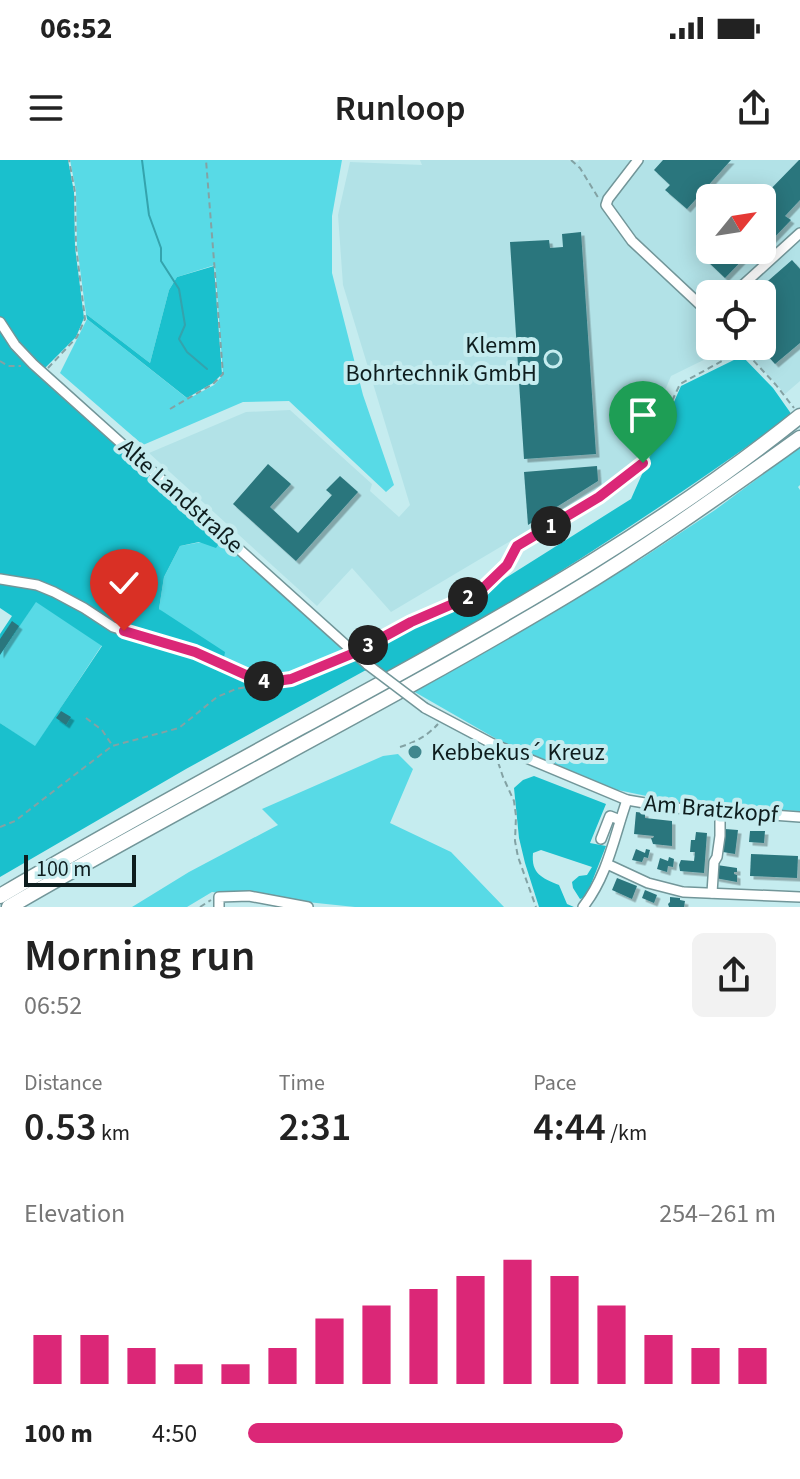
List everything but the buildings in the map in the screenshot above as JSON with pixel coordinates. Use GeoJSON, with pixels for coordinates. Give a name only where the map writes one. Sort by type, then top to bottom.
{"type":"FeatureCollection","features":[{"type":"Feature","properties":{"kind":"highway"},"geometry":{"type":"LineString","coordinates":[[0,896],[559,583],[677,508],[797,419]]}},
{"type":"Feature","properties":{"kind":"highway"},"geometry":{"type":"LineString","coordinates":[[9,907],[557,601],[686,518],[800,438]]}},
{"type":"Feature","properties":{"kind":"street"},"geometry":{"type":"LineString","coordinates":[[638,160],[606,205],[632,241],[696,302]]}},
{"type":"Feature","properties":{"kind":"street"},"geometry":{"type":"LineString","coordinates":[[748,280],[800,233]]}},
{"type":"Feature","properties":{"kind":"street","name":"Alte Landstraße"},"geometry":{"type":"LineString","coordinates":[[0,322],[15,345],[33,364],[368,665]]}},
{"type":"Feature","properties":{"kind":"street"},"geometry":{"type":"LineString","coordinates":[[0,579],[37,585],[84,608],[113,627],[195,652],[269,682],[291,679],[354,653]]}},
{"type":"Feature","properties":{"kind":"street","name":"Am Bratzkopf"},"geometry":{"type":"LineString","coordinates":[[368,665],[425,708],[493,744],[627,800],[720,812],[800,817]]}},
{"type":"Feature","properties":{"kind":"street"},"geometry":{"type":"LineString","coordinates":[[583,907],[607,864],[627,800]]}},
{"type":"Feature","properties":{"kind":"street"},"geometry":{"type":"LineString","coordinates":[[712,893],[720,812]]}},
{"type":"Feature","properties":{"kind":"street"},"geometry":{"type":"LineString","coordinates":[[601,839],[610,816],[620,820]]}},
{"type":"Feature","properties":{"kind":"street"},"geometry":{"type":"LineString","coordinates":[[607,864],[648,883],[683,892],[800,897]]}},
{"type":"Feature","properties":{"kind":"street"},"geometry":{"type":"LineString","coordinates":[[219,902],[249,896],[308,907]]}},
{"type":"Feature","properties":{"kind":"path"},"geometry":{"type":"LineString","coordinates":[[43,373],[77,337],[85,319],[76,246],[75,192],[69,160]]}},
{"type":"Feature","properties":{"kind":"path"},"geometry":{"type":"LineString","coordinates":[[170,409],[213,384],[223,374],[206,160]]}},
{"type":"Feature","properties":{"kind":"path"},"geometry":{"type":"LineString","coordinates":[[571,160],[606,205]]}},
{"type":"Feature","properties":{"kind":"path"},"geometry":{"type":"LineString","coordinates":[[517,546],[599,497],[643,463],[680,384],[721,360]]}},
{"type":"Feature","properties":{"kind":"path"},"geometry":{"type":"LineString","coordinates":[[752,360],[776,385],[797,419]]}},
{"type":"Feature","properties":{"kind":"path"},"geometry":{"type":"LineString","coordinates":[[0,361],[8,366],[33,364]]}},
{"type":"Feature","properties":{"kind":"path"},"geometry":{"type":"LineString","coordinates":[[354,653],[411,622],[478,593],[507,565],[520,539]]}},
{"type":"Feature","properties":{"kind":"path"},"geometry":{"type":"LineString","coordinates":[[0,827],[15,821],[112,746],[179,728],[217,697],[236,689],[269,682]]}},
{"type":"Feature","properties":{"kind":"path"},"geometry":{"type":"LineString","coordinates":[[86,718],[102,730],[112,746]]}},
{"type":"Feature","properties":{"kind":"path"},"geometry":{"type":"LineString","coordinates":[[400,747],[427,735],[439,723]]}},
{"type":"Feature","properties":{"kind":"path"},"geometry":{"type":"LineString","coordinates":[[493,744],[514,801],[518,857],[536,907]]}},
{"type":"Feature","properties":{"kind":"path"},"geometry":{"type":"LineString","coordinates":[[200,907],[215,897],[219,902]]}},
{"type":"Feature","properties":{"kind":"shaded area"},"geometry":{"type":"Polygon","coordinates":[[[0,160],[68,160],[74,192],[75,247],[84,318],[76,337],[38,375],[223,538],[216,548],[199,542],[180,546],[164,577],[159,609],[225,652],[222,669],[268,683],[353,657],[366,670],[186,769],[0,877],[0,723],[35,746],[102,646],[36,602],[0,655],[0,634],[12,616],[0,608],[0,160]]]}},
{"type":"Feature","properties":{"kind":"shaded area"},"geometry":{"type":"Polygon","coordinates":[[[70,160],[342,160],[332,216],[332,273],[363,395],[394,485],[386,492],[289,401],[243,402],[143,445],[60,373],[87,319],[188,399],[214,385],[223,375],[215,265],[177,277],[169,290],[150,363],[86,314],[77,246],[76,191],[70,160]]]}},
{"type":"Feature","properties":{"kind":"shaded area"},"geometry":{"type":"Polygon","coordinates":[[[420,160],[800,160],[800,381],[785,394],[754,360],[776,360],[776,280],[696,280],[696,360],[704,360],[671,376],[633,468],[391,612],[352,568],[317,606],[149,453],[246,412],[290,410],[372,484],[370,491],[399,517],[410,505],[343,285],[338,215],[350,162],[422,165],[420,160]]]}},
{"type":"Feature","properties":{"kind":"shaded area"},"geometry":{"type":"Polygon","coordinates":[[[214,266],[222,374],[187,398],[87,319],[86,314],[150,363],[169,290],[177,277],[214,266]]]}},
{"type":"Feature","properties":{"kind":"shaded area"},"geometry":{"type":"Polygon","coordinates":[[[734,360],[746,360],[773,388],[792,415],[593,551],[438,645],[385,674],[361,654],[480,594],[631,499],[681,386],[734,360]]]}},
{"type":"Feature","properties":{"kind":"shaded area"},"geometry":{"type":"Polygon","coordinates":[[[800,447],[800,811],[699,807],[613,789],[500,741],[413,691],[641,559],[715,510],[800,447]]]}},
{"type":"Feature","properties":{"kind":"shaded area"},"geometry":{"type":"Polygon","coordinates":[[[223,538],[349,652],[290,677],[268,680],[223,666],[159,609],[164,577],[180,546],[223,538]]]}},
{"type":"Feature","properties":{"kind":"shaded area"},"geometry":{"type":"Polygon","coordinates":[[[36,601],[102,645],[35,747],[0,723],[0,655],[36,601]]]}},
{"type":"Feature","properties":{"kind":"shaded area"},"geometry":{"type":"Polygon","coordinates":[[[398,754],[413,769],[390,823],[451,852],[504,907],[355,907],[212,892],[187,907],[132,907],[189,872],[278,825],[262,809],[383,756],[398,754]]]}},
{"type":"Feature","properties":{"kind":"shaded area"},"geometry":{"type":"Polygon","coordinates":[[[534,776],[606,804],[590,843],[606,846],[586,897],[580,899],[572,882],[579,876],[587,875],[592,867],[541,850],[533,853],[536,871],[559,885],[567,904],[574,907],[539,907],[525,863],[514,788],[534,776]]]}},
{"type":"Feature","properties":{"kind":"waterway"},"geometry":{"type":"LineString","coordinates":[[142,160],[149,215],[161,248],[161,261],[179,289],[185,325],[179,339],[187,352],[207,369]]}},
{"type":"Feature","properties":{"kind":"place","name":"Klemm Bohrtechnik GmbH"},"geometry":{"type":"Point","coordinates":[553,359]}},
{"type":"Feature","properties":{"kind":"place","name":"Kebbekus´ Kreuz"},"geometry":{"type":"Point","coordinates":[415,752]}},
{"type":"Feature","properties":{"kind":"route"},"geometry":{"type":"LineString","coordinates":[[124,631],[195,652],[255,679],[269,682],[291,679],[354,653],[411,622],[478,593],[507,565],[517,546],[599,497],[643,463]]}}]}
